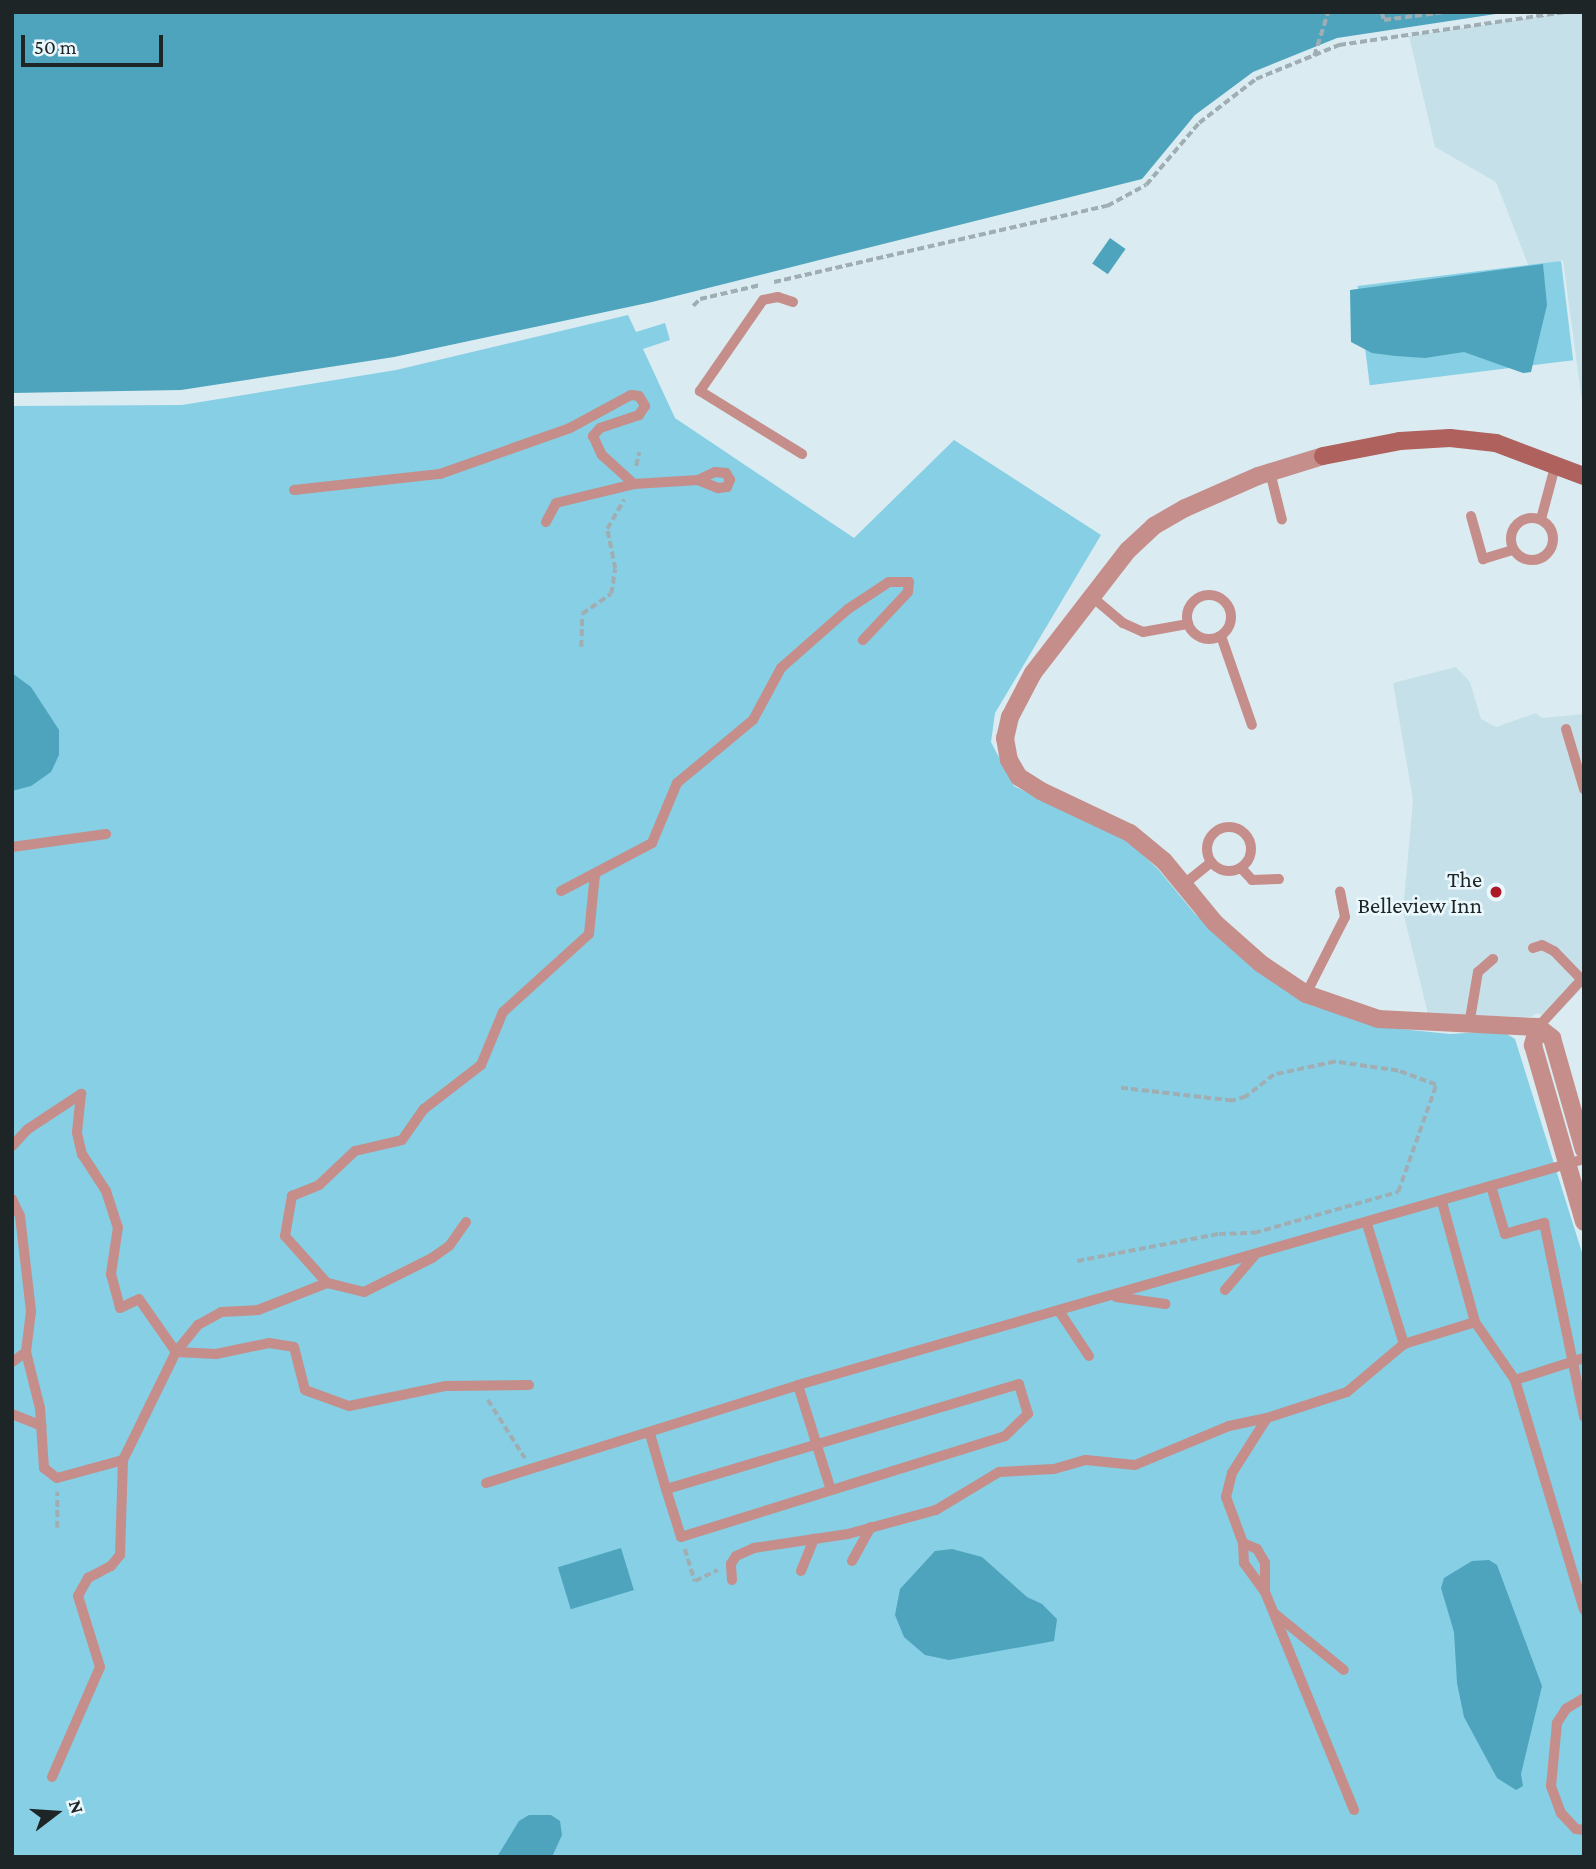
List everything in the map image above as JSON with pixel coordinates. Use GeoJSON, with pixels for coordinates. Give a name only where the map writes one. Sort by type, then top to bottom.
{"type":"FeatureCollection","features":[{"type":"Feature","properties":{"kind":"street"},"geometry":{"type":"LineString","coordinates":[[1584,476],[1556,463],[1496,443],[1451,438],[1400,441],[1323,456],[1270,472],[1219,492],[1154,526],[1091,596],[1033,673],[1010,717],[1005,738],[1009,760],[1019,777],[1041,791],[1130,833],[1164,861],[1215,923],[1260,963],[1306,994],[1378,1019],[1538,1027],[1552,1038],[1584,1150]]}},
{"type":"Feature","properties":{"kind":"street"},"geometry":{"type":"LineString","coordinates":[[1538,1027],[1533,1045],[1575,1162],[1584,1222]]}},
{"type":"Feature","properties":{"kind":"lane"},"geometry":{"type":"LineString","coordinates":[[793,302],[778,297],[763,300],[700,391],[802,454]]}},
{"type":"Feature","properties":{"kind":"lane"},"geometry":{"type":"LineString","coordinates":[[294,490],[440,474],[570,428],[631,396],[639,397],[645,406],[639,415],[600,429],[593,436],[602,455],[635,480]]}},
{"type":"Feature","properties":{"kind":"lane"},"geometry":{"type":"LineString","coordinates":[[1541,519],[1556,463]]}},
{"type":"Feature","properties":{"kind":"lane"},"geometry":{"type":"LineString","coordinates":[[1270,472],[1282,520]]}},
{"type":"Feature","properties":{"kind":"lane"},"geometry":{"type":"LineString","coordinates":[[546,522],[556,503],[635,480],[698,480]]}},
{"type":"Feature","properties":{"kind":"lane"},"geometry":{"type":"LineString","coordinates":[[1471,516],[1483,559],[1513,550],[1531,560],[1550,551],[1553,537],[1541,519],[1528,517],[1516,524],[1510,537],[1513,550]]}},
{"type":"Feature","properties":{"kind":"lane"},"geometry":{"type":"LineString","coordinates":[[561,891],[658,837],[677,783],[753,720],[781,668],[803,647],[889,582],[909,582],[908,592],[863,639]]}},
{"type":"Feature","properties":{"kind":"lane"},"geometry":{"type":"LineString","coordinates":[[1091,596],[1122,623],[1143,632],[1188,624]]}},
{"type":"Feature","properties":{"kind":"lane"},"geometry":{"type":"LineString","coordinates":[[1220,636],[1201,638],[1188,624],[1189,609],[1198,598],[1220,598],[1231,617],[1220,636],[1252,725]]}},
{"type":"Feature","properties":{"kind":"lane"},"geometry":{"type":"LineString","coordinates":[[1566,729],[1584,789]]}},
{"type":"Feature","properties":{"kind":"lane"},"geometry":{"type":"LineString","coordinates":[[1222,828],[1236,828],[1247,837],[1251,850],[1241,868],[1222,870],[1212,862],[1207,849],[1211,836],[1222,828]]}},
{"type":"Feature","properties":{"kind":"lane"},"geometry":{"type":"LineString","coordinates":[[12,846],[106,834]]}},
{"type":"Feature","properties":{"kind":"lane"},"geometry":{"type":"LineString","coordinates":[[1183,885],[1212,862]]}},
{"type":"Feature","properties":{"kind":"lane"},"geometry":{"type":"LineString","coordinates":[[1241,868],[1252,880],[1279,879]]}},
{"type":"Feature","properties":{"kind":"lane"},"geometry":{"type":"LineString","coordinates":[[466,1222],[449,1246],[364,1292],[327,1283],[285,1236],[292,1196],[319,1185],[355,1151],[401,1140],[425,1109],[481,1065],[503,1012],[589,934],[595,874]]}},
{"type":"Feature","properties":{"kind":"lane"},"geometry":{"type":"LineString","coordinates":[[1306,994],[1345,917],[1340,891]]}},
{"type":"Feature","properties":{"kind":"lane"},"geometry":{"type":"LineString","coordinates":[[1533,948],[1542,945],[1554,950],[1583,978],[1538,1027]]}},
{"type":"Feature","properties":{"kind":"lane"},"geometry":{"type":"LineString","coordinates":[[1469,1025],[1478,972],[1493,959]]}},
{"type":"Feature","properties":{"kind":"lane"},"geometry":{"type":"LineString","coordinates":[[12,1146],[81,1094],[77,1133],[82,1154],[107,1191],[118,1227],[111,1274],[120,1308],[139,1299],[176,1352]]}},
{"type":"Feature","properties":{"kind":"lane"},"geometry":{"type":"LineString","coordinates":[[486,1483],[650,1434],[798,1385],[1367,1224],[1575,1162]]}},
{"type":"Feature","properties":{"kind":"lane"},"geometry":{"type":"LineString","coordinates":[[1491,1186],[1505,1234],[1544,1223],[1571,1336],[1572,1362],[1584,1417]]}},
{"type":"Feature","properties":{"kind":"lane"},"geometry":{"type":"LineString","coordinates":[[12,1199],[20,1216],[31,1311],[26,1352],[42,1426],[44,1468],[57,1478],[123,1460]]}},
{"type":"Feature","properties":{"kind":"lane"},"geometry":{"type":"LineString","coordinates":[[1443,1202],[1475,1322],[1515,1380],[1584,1610]]}},
{"type":"Feature","properties":{"kind":"lane"},"geometry":{"type":"LineString","coordinates":[[1367,1224],[1404,1344]]}},
{"type":"Feature","properties":{"kind":"lane"},"geometry":{"type":"LineString","coordinates":[[1225,1290],[1254,1256]]}},
{"type":"Feature","properties":{"kind":"lane"},"geometry":{"type":"LineString","coordinates":[[52,1777],[100,1667],[78,1595],[88,1578],[111,1566],[120,1555],[118,1509],[123,1460],[176,1352],[198,1325],[221,1312],[258,1311],[327,1283]]}},
{"type":"Feature","properties":{"kind":"lane"},"geometry":{"type":"LineString","coordinates":[[1112,1297],[1166,1304]]}},
{"type":"Feature","properties":{"kind":"lane"},"geometry":{"type":"LineString","coordinates":[[1059,1311],[1089,1356]]}},
{"type":"Feature","properties":{"kind":"lane"},"geometry":{"type":"LineString","coordinates":[[732,1580],[731,1564],[736,1556],[754,1548],[871,1527],[936,1510],[999,1472],[1054,1469],[1086,1461],[1135,1465],[1229,1426],[1267,1418],[1348,1392],[1404,1344],[1475,1322]]}},
{"type":"Feature","properties":{"kind":"lane"},"geometry":{"type":"LineString","coordinates":[[176,1352],[216,1354],[268,1343],[294,1347],[305,1390],[349,1406],[477,1384],[529,1385]]}},
{"type":"Feature","properties":{"kind":"lane"},"geometry":{"type":"LineString","coordinates":[[12,1362],[26,1352]]}},
{"type":"Feature","properties":{"kind":"lane"},"geometry":{"type":"LineString","coordinates":[[1515,1380],[1584,1358]]}},
{"type":"Feature","properties":{"kind":"lane"},"geometry":{"type":"LineString","coordinates":[[650,1434],[666,1489],[681,1537],[1005,1436],[1028,1414],[1018,1384],[666,1489]]}},
{"type":"Feature","properties":{"kind":"lane"},"geometry":{"type":"LineString","coordinates":[[798,1385],[831,1490]]}},
{"type":"Feature","properties":{"kind":"lane"},"geometry":{"type":"LineString","coordinates":[[12,1413],[42,1426]]}},
{"type":"Feature","properties":{"kind":"lane"},"geometry":{"type":"LineString","coordinates":[[1267,1418],[1232,1473],[1226,1497],[1243,1543],[1244,1563],[1265,1592],[1354,1810]]}},
{"type":"Feature","properties":{"kind":"lane"},"geometry":{"type":"LineString","coordinates":[[852,1561],[871,1527]]}},
{"type":"Feature","properties":{"kind":"lane"},"geometry":{"type":"LineString","coordinates":[[801,1571],[814,1538]]}},
{"type":"Feature","properties":{"kind":"lane"},"geometry":{"type":"LineString","coordinates":[[1243,1543],[1257,1549],[1265,1563],[1265,1592]]}},
{"type":"Feature","properties":{"kind":"lane"},"geometry":{"type":"LineString","coordinates":[[1271,1610],[1344,1670]]}},
{"type":"Feature","properties":{"kind":"lane"},"geometry":{"type":"LineString","coordinates":[[1584,1698],[1566,1709],[1557,1723],[1551,1786],[1561,1813],[1576,1829],[1584,1830]]}},
{"type":"Feature","properties":{"kind":"path"},"geometry":{"type":"LineString","coordinates":[[1314,56],[1328,12]]}},
{"type":"Feature","properties":{"kind":"path"},"geometry":{"type":"LineString","coordinates":[[1382,12],[1384,20],[1444,12]]}},
{"type":"Feature","properties":{"kind":"path"},"geometry":{"type":"LineString","coordinates":[[694,306],[700,299],[1107,206],[1146,185],[1199,123],[1256,79],[1339,45],[1564,12]]}},
{"type":"Feature","properties":{"kind":"path"},"geometry":{"type":"LineString","coordinates":[[635,480],[639,452]]}},
{"type":"Feature","properties":{"kind":"path"},"geometry":{"type":"LineString","coordinates":[[581,648],[582,614],[611,594],[615,569],[607,529],[626,495]]}},
{"type":"Feature","properties":{"kind":"path"},"geometry":{"type":"LineString","coordinates":[[1077,1261],[1219,1234],[1254,1233],[1398,1192],[1436,1085],[1398,1071],[1335,1062],[1274,1075],[1246,1097],[1232,1101],[1119,1088]]}},
{"type":"Feature","properties":{"kind":"path"},"geometry":{"type":"LineString","coordinates":[[477,1384],[534,1470]]}},
{"type":"Feature","properties":{"kind":"path"},"geometry":{"type":"LineString","coordinates":[[57,1478],[57,1528]]}},
{"type":"Feature","properties":{"kind":"path"},"geometry":{"type":"LineString","coordinates":[[681,1537],[695,1581],[731,1564]]}},
{"type":"Feature","properties":{"kind":"shaded area"},"geometry":{"type":"Polygon","coordinates":[[[12,12],[1509,12],[1337,38],[1253,72],[1195,115],[1142,179],[652,302],[394,357],[181,390],[12,393],[12,12]]]}},
{"type":"Feature","properties":{"kind":"shaded area"},"geometry":{"type":"Polygon","coordinates":[[[1567,12],[1584,12],[1584,417],[1563,260],[1529,267],[1496,182],[1435,147],[1409,36],[1567,12]]]}},
{"type":"Feature","properties":{"kind":"shaded area"},"geometry":{"type":"Polygon","coordinates":[[[1110,238],[1126,249],[1108,274],[1092,263],[1110,238]]]}},
{"type":"Feature","properties":{"kind":"shaded area"},"geometry":{"type":"Polygon","coordinates":[[[1561,261],[1573,360],[1370,385],[1358,286],[1561,261]]]}},
{"type":"Feature","properties":{"kind":"shaded area"},"geometry":{"type":"Polygon","coordinates":[[[1543,264],[1547,305],[1531,372],[1523,373],[1464,352],[1425,358],[1396,356],[1372,353],[1351,342],[1350,290],[1543,264]]]}},
{"type":"Feature","properties":{"kind":"shaded area"},"geometry":{"type":"Polygon","coordinates":[[[628,315],[636,332],[665,323],[670,340],[643,349],[675,418],[854,538],[954,440],[1101,535],[995,713],[991,742],[1014,786],[1128,841],[1158,869],[1195,914],[1278,985],[1313,1006],[1391,1028],[1450,1034],[1502,1031],[1515,1039],[1584,1259],[1584,1857],[12,1857],[12,406],[182,405],[396,370],[628,315]]]}},
{"type":"Feature","properties":{"kind":"shaded area"},"geometry":{"type":"Polygon","coordinates":[[[1456,667],[1470,682],[1481,719],[1496,727],[1536,713],[1542,718],[1584,714],[1584,986],[1551,1020],[1538,1013],[1530,1017],[1428,1014],[1403,912],[1413,800],[1393,683],[1456,667]]]}},
{"type":"Feature","properties":{"kind":"shaded area"},"geometry":{"type":"Polygon","coordinates":[[[12,673],[31,687],[59,730],[59,755],[51,772],[31,786],[12,791],[12,673]]]}},
{"type":"Feature","properties":{"kind":"shaded area"},"geometry":{"type":"Polygon","coordinates":[[[621,1548],[634,1590],[571,1609],[558,1567],[621,1548]]]}},
{"type":"Feature","properties":{"kind":"shaded area"},"geometry":{"type":"Polygon","coordinates":[[[952,1549],[982,1557],[1027,1597],[1042,1604],[1057,1619],[1054,1641],[949,1660],[925,1655],[904,1637],[895,1615],[900,1589],[935,1551],[952,1549]]]}},
{"type":"Feature","properties":{"kind":"shaded area"},"geometry":{"type":"Polygon","coordinates":[[[1489,1560],[1497,1565],[1542,1686],[1521,1774],[1523,1786],[1516,1790],[1497,1778],[1464,1717],[1457,1683],[1454,1632],[1441,1588],[1444,1578],[1472,1561],[1489,1560]]]}},
{"type":"Feature","properties":{"kind":"shaded area"},"geometry":{"type":"Polygon","coordinates":[[[529,1815],[551,1815],[560,1821],[562,1835],[552,1857],[497,1857],[519,1821],[529,1815]]]}},
{"type":"Feature","properties":{"kind":"place","name":"The Belleview Inn"},"geometry":{"type":"Point","coordinates":[1496,892]}}]}
